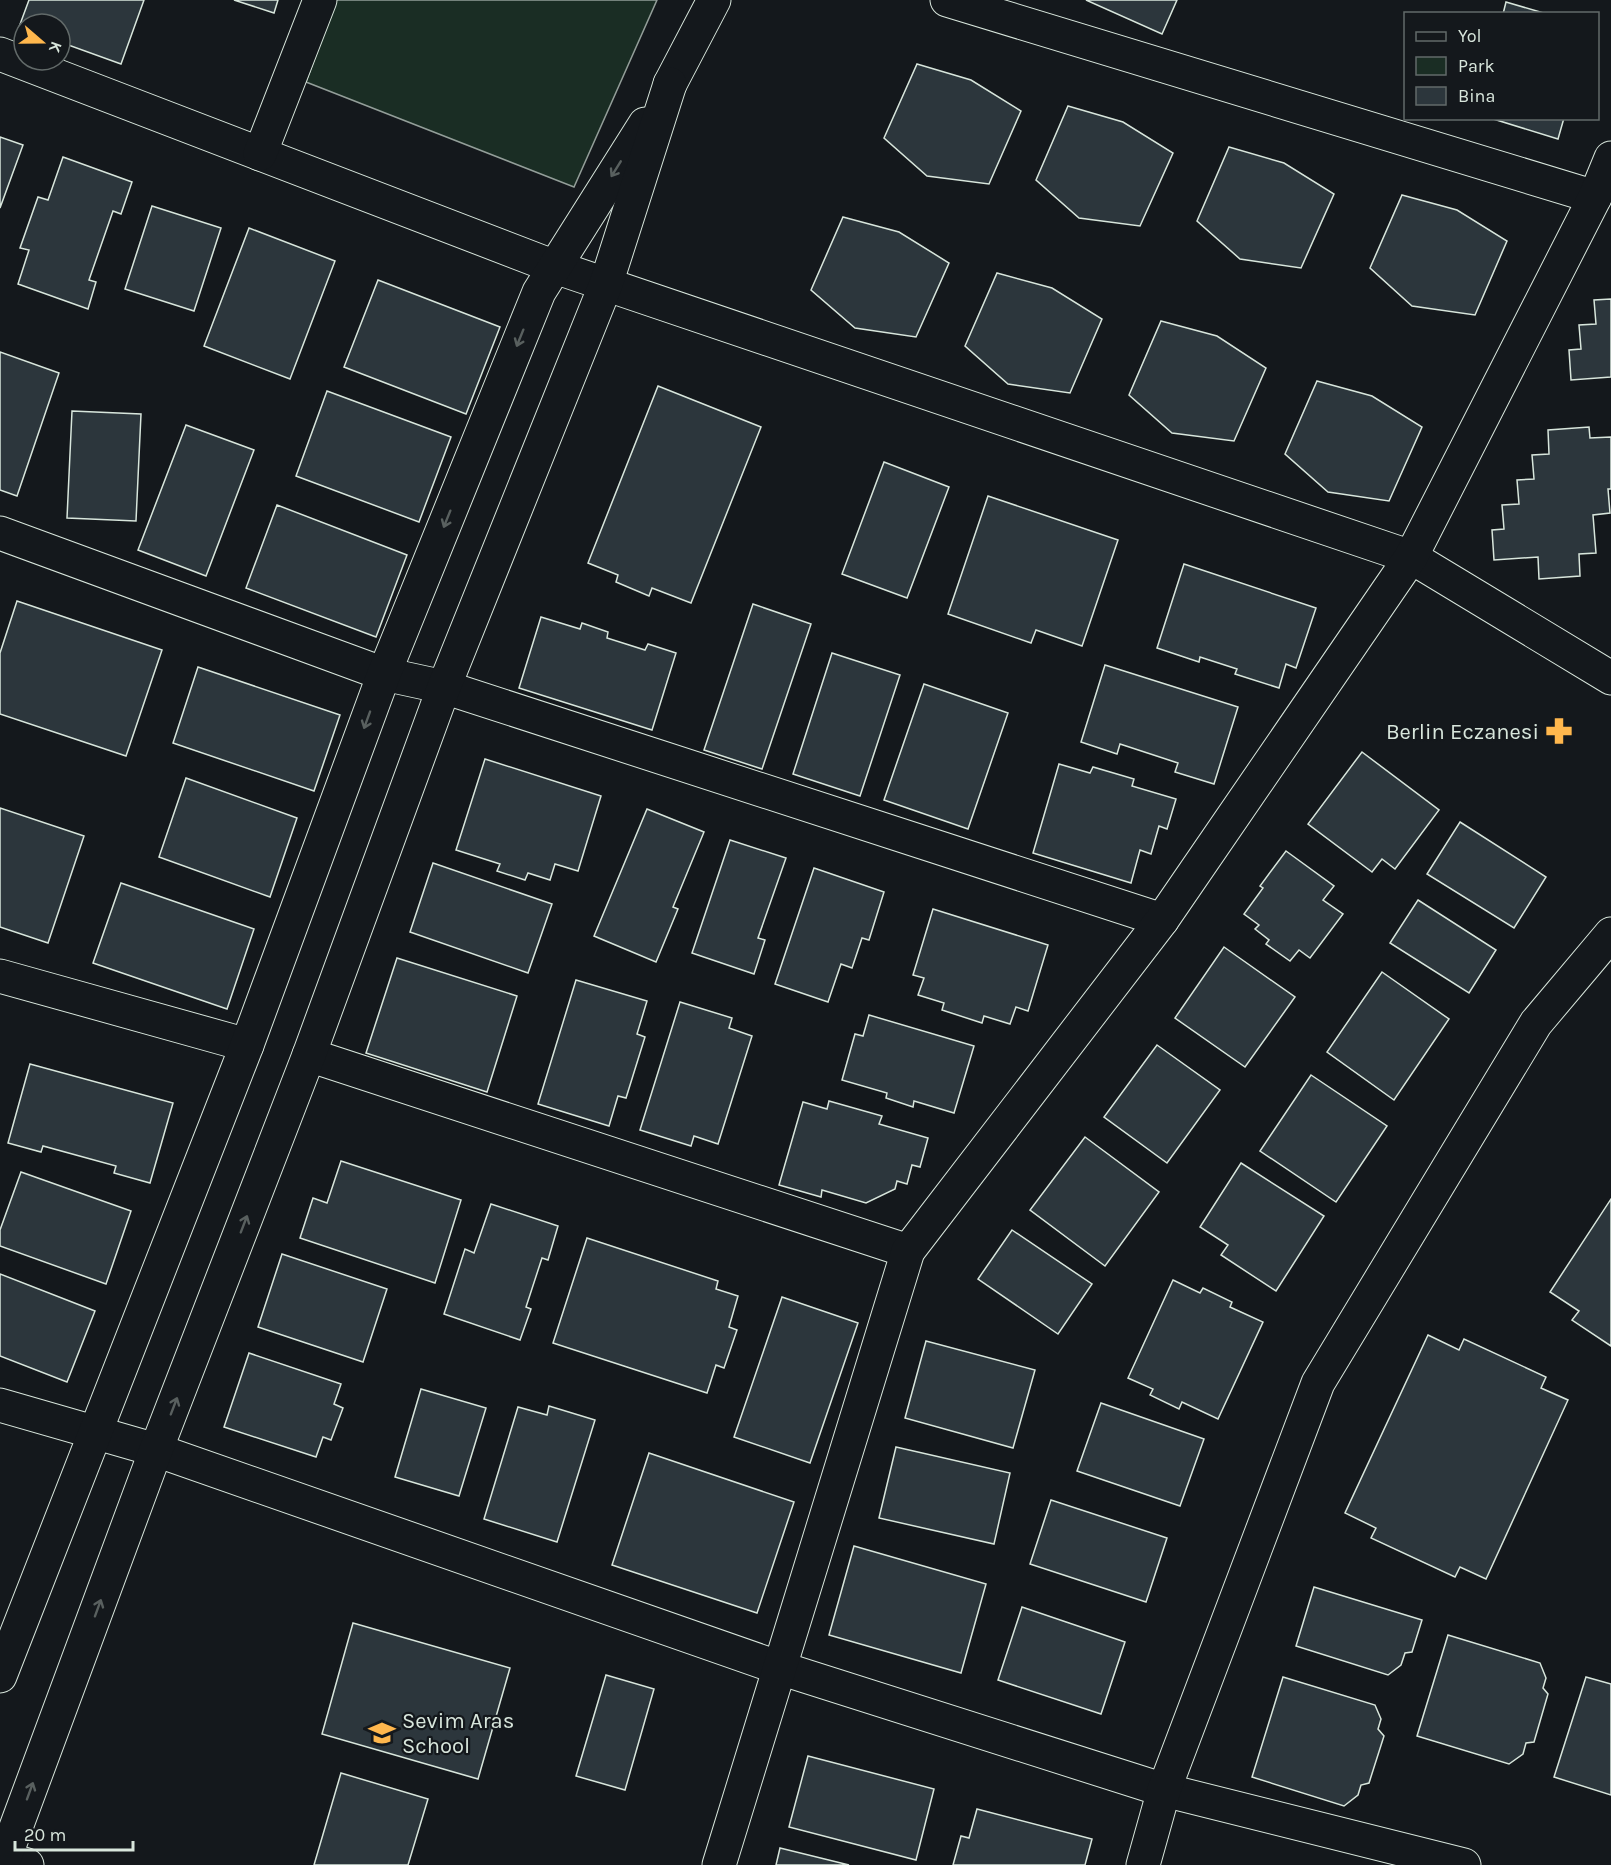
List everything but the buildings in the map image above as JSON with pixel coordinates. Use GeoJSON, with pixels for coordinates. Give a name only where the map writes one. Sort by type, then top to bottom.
{"type":"FeatureCollection","features":[{"type":"Feature","properties":{"kind":"street"},"geometry":{"type":"LineString","coordinates":[[260,154],[320,0]]}},
{"type":"Feature","properties":{"kind":"street"},"geometry":{"type":"LineString","coordinates":[[0,1676],[247,1045],[384,674],[539,292],[670,84],[714,0]]}},
{"type":"Feature","properties":{"kind":"street"},"geometry":{"type":"LineString","coordinates":[[947,0],[1595,197]]}},
{"type":"Feature","properties":{"kind":"street"},"geometry":{"type":"LineString","coordinates":[[0,54],[555,267],[1411,557],[1611,678]]}},
{"type":"Feature","properties":{"kind":"street"},"geometry":{"type":"LineString","coordinates":[[11,1863],[156,1450],[309,1055],[444,687],[606,284],[670,84]]}},
{"type":"Feature","properties":{"kind":"street"},"geometry":{"type":"LineString","coordinates":[[719,1865],[908,1251],[1162,920],[1411,557],[1595,197],[1611,158]]}},
{"type":"Feature","properties":{"kind":"street"},"geometry":{"type":"LineString","coordinates":[[0,533],[384,674],[444,687],[1162,920]]}},
{"type":"Feature","properties":{"kind":"street"},"geometry":{"type":"LineString","coordinates":[[1143,1865],[1164,1790],[1317,1383],[1536,1023],[1611,934]]}},
{"type":"Feature","properties":{"kind":"street"},"geometry":{"type":"LineString","coordinates":[[0,976],[247,1045]]}},
{"type":"Feature","properties":{"kind":"street"},"geometry":{"type":"LineString","coordinates":[[309,1055],[908,1251]]}},
{"type":"Feature","properties":{"kind":"street"},"geometry":{"type":"LineString","coordinates":[[0,1405],[156,1450],[780,1668],[1164,1790],[1464,1865]]}},
{"type":"Feature","properties":{"kind":"green space"},"geometry":{"type":"Polygon","coordinates":[[[336,0],[657,0],[574,187],[306,82],[336,0]]]}},
{"type":"Feature","properties":{"kind":"place","name":"Berlin Eczanesi"},"geometry":{"type":"Point","coordinates":[1559,731]}},
{"type":"Feature","properties":{"kind":"place","name":"Sevim Aras School"},"geometry":{"type":"Point","coordinates":[382,1733]}}]}
